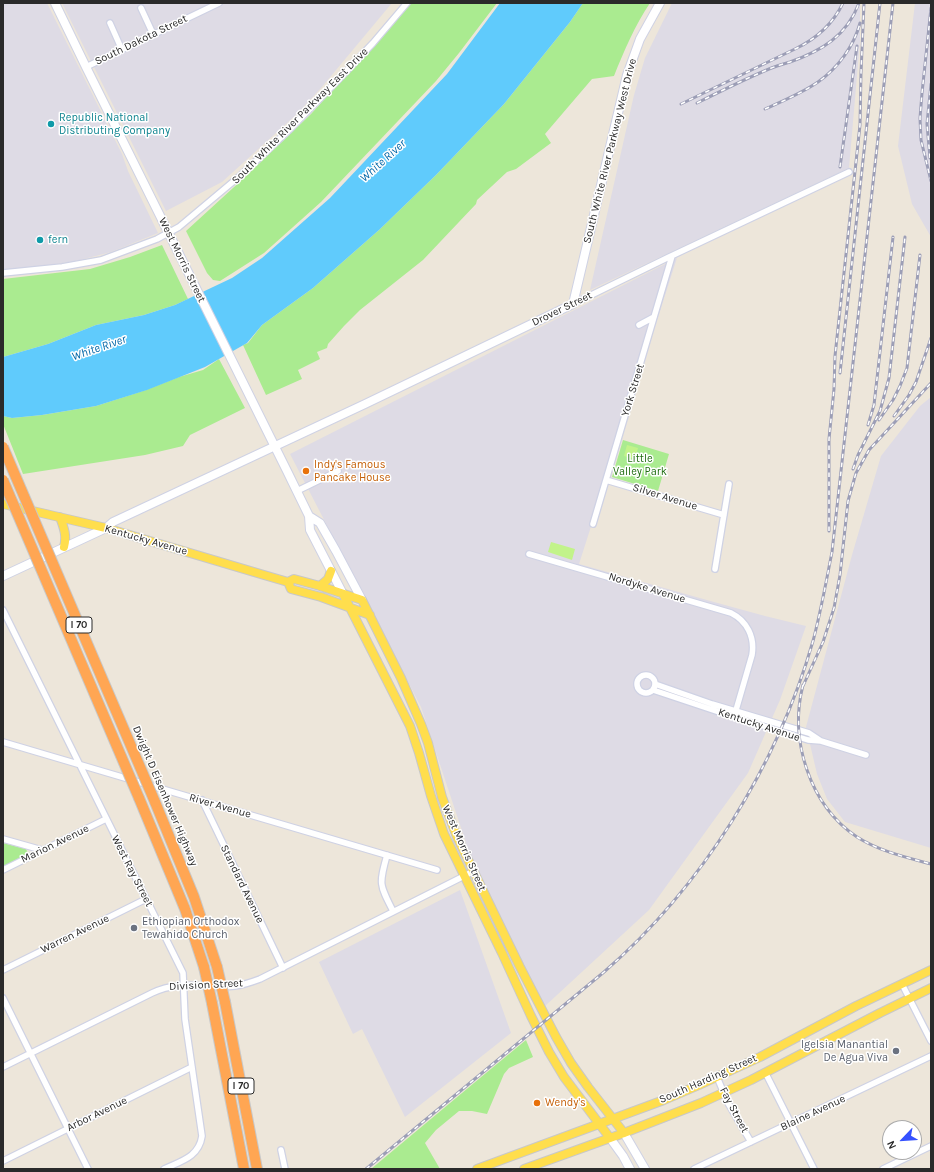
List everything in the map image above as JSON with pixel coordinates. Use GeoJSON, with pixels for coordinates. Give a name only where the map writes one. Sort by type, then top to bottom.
{"type":"FeatureCollection","features":[{"type":"Feature","properties":{"kind":"highway","name":"Dwight D Eisenhower Highway"},"geometry":{"type":"LineString","coordinates":[[3,446],[194,897],[217,967],[257,1169]]}},
{"type":"Feature","properties":{"kind":"highway","name":"I 70"},"geometry":{"type":"LineString","coordinates":[[3,480],[185,909],[204,966],[244,1169]]}},
{"type":"Feature","properties":{"kind":"main road","name":"Kentucky Avenue"},"geometry":{"type":"LineString","coordinates":[[3,504],[106,528],[288,582],[294,579],[362,600]]}},
{"type":"Feature","properties":{"kind":"main road"},"geometry":{"type":"LineString","coordinates":[[60,517],[66,535],[64,548]]}},
{"type":"Feature","properties":{"kind":"main road"},"geometry":{"type":"LineString","coordinates":[[320,586],[328,579],[331,571]]}},
{"type":"Feature","properties":{"kind":"main road","name":"Kentucky Avenue"},"geometry":{"type":"LineString","coordinates":[[288,582],[291,589],[321,597],[370,615]]}},
{"type":"Feature","properties":{"kind":"main road","name":"West Morris Street"},"geometry":{"type":"LineString","coordinates":[[343,594],[401,706],[414,735],[431,796],[444,834],[549,1052],[564,1078],[610,1138]]}},
{"type":"Feature","properties":{"kind":"main road","name":"West Morris Street"},"geometry":{"type":"LineString","coordinates":[[362,600],[401,678],[417,714],[425,734],[439,788],[457,837],[520,966],[561,1046],[581,1078],[624,1133]]}},
{"type":"Feature","properties":{"kind":"main road"},"geometry":{"type":"LineString","coordinates":[[401,706],[405,708],[411,717],[423,749],[431,756]]}},
{"type":"Feature","properties":{"kind":"main road"},"geometry":{"type":"LineString","coordinates":[[424,770],[430,774],[438,802],[448,813]]}},
{"type":"Feature","properties":{"kind":"main road","name":"South Harding Street"},"geometry":{"type":"LineString","coordinates":[[477,1169],[680,1094],[760,1057],[931,970]]}},
{"type":"Feature","properties":{"kind":"main road","name":"South Harding Street"},"geometry":{"type":"LineString","coordinates":[[524,1169],[693,1106],[765,1072],[931,988]]}},
{"type":"Feature","properties":{"kind":"street","name":"West Morris Street"},"geometry":{"type":"LineString","coordinates":[[55,3],[297,491],[309,516],[310,530],[343,594]]}},
{"type":"Feature","properties":{"kind":"street","name":"South Dakota Street"},"geometry":{"type":"LineString","coordinates":[[86,67],[219,3]]}},
{"type":"Feature","properties":{"kind":"street","name":"South White River Parkway East Drive"},"geometry":{"type":"LineString","coordinates":[[3,273],[62,267],[101,260],[157,239],[171,237],[276,143],[373,43],[407,3]]}},
{"type":"Feature","properties":{"kind":"street","name":"South White River Parkway West Drive"},"geometry":{"type":"LineString","coordinates":[[573,304],[627,74],[640,39],[660,3]]}},
{"type":"Feature","properties":{"kind":"street"},"geometry":{"type":"LineString","coordinates":[[141,8],[153,34]]}},
{"type":"Feature","properties":{"kind":"street"},"geometry":{"type":"LineString","coordinates":[[110,23],[122,50]]}},
{"type":"Feature","properties":{"kind":"street","name":"Drover Street"},"geometry":{"type":"LineString","coordinates":[[275,446],[849,172]]}},
{"type":"Feature","properties":{"kind":"street","name":"York Street"},"geometry":{"type":"LineString","coordinates":[[593,524],[672,256]]}},
{"type":"Feature","properties":{"kind":"street"},"geometry":{"type":"LineString","coordinates":[[639,325],[654,317]]}},
{"type":"Feature","properties":{"kind":"street"},"geometry":{"type":"LineString","coordinates":[[3,576],[106,528],[113,522],[275,446]]}},
{"type":"Feature","properties":{"kind":"street"},"geometry":{"type":"LineString","coordinates":[[297,491],[338,471]]}},
{"type":"Feature","properties":{"kind":"street","name":"Silver Avenue"},"geometry":{"type":"LineString","coordinates":[[606,480],[724,515]]}},
{"type":"Feature","properties":{"kind":"street"},"geometry":{"type":"LineString","coordinates":[[715,569],[729,484]]}},
{"type":"Feature","properties":{"kind":"street","name":"West Morris Street"},"geometry":{"type":"LineString","coordinates":[[309,516],[320,523],[362,600]]}},
{"type":"Feature","properties":{"kind":"street","name":"Nordyke Avenue"},"geometry":{"type":"LineString","coordinates":[[529,554],[731,613],[739,618],[750,631],[753,648],[736,711]]}},
{"type":"Feature","properties":{"kind":"street","name":"West Ray Street"},"geometry":{"type":"LineString","coordinates":[[3,610],[182,971],[184,984],[184,1019],[202,1132],[201,1144],[192,1155],[164,1169]]}},
{"type":"Feature","properties":{"kind":"street","name":"Kentucky Avenue"},"geometry":{"type":"LineString","coordinates":[[736,711],[654,687],[734,717],[808,740],[821,741],[866,755]]}},
{"type":"Feature","properties":{"kind":"street"},"geometry":{"type":"LineString","coordinates":[[734,717],[736,711],[808,733],[821,741]]}},
{"type":"Feature","properties":{"kind":"street","name":"River Avenue"},"geometry":{"type":"LineString","coordinates":[[3,742],[437,870]]}},
{"type":"Feature","properties":{"kind":"street","name":"Standard Avenue"},"geometry":{"type":"LineString","coordinates":[[202,800],[283,968]]}},
{"type":"Feature","properties":{"kind":"street","name":"Marion Avenue"},"geometry":{"type":"LineString","coordinates":[[3,870],[106,819]]}},
{"type":"Feature","properties":{"kind":"street"},"geometry":{"type":"LineString","coordinates":[[3,839],[42,850]]}},
{"type":"Feature","properties":{"kind":"street"},"geometry":{"type":"LineString","coordinates":[[387,855],[381,886],[393,911]]}},
{"type":"Feature","properties":{"kind":"street","name":"Division Street"},"geometry":{"type":"LineString","coordinates":[[3,1067],[156,991],[171,986],[184,984],[228,986],[240,985],[260,979],[474,871]]}},
{"type":"Feature","properties":{"kind":"street","name":"Warren Avenue"},"geometry":{"type":"LineString","coordinates":[[3,970],[146,899]]}},
{"type":"Feature","properties":{"kind":"street"},"geometry":{"type":"LineString","coordinates":[[902,984],[931,1041]]}},
{"type":"Feature","properties":{"kind":"street"},"geometry":{"type":"LineString","coordinates":[[3,998],[88,1169]]}},
{"type":"Feature","properties":{"kind":"street","name":"Blaine Avenue"},"geometry":{"type":"LineString","coordinates":[[694,1169],[931,1056]]}},
{"type":"Feature","properties":{"kind":"street","name":"Arbor Avenue"},"geometry":{"type":"LineString","coordinates":[[3,1160],[192,1067]]}},
{"type":"Feature","properties":{"kind":"street"},"geometry":{"type":"LineString","coordinates":[[765,1072],[814,1169]]}},
{"type":"Feature","properties":{"kind":"street","name":"Fay Street"},"geometry":{"type":"LineString","coordinates":[[717,1077],[728,1102],[751,1142]]}},
{"type":"Feature","properties":{"kind":"street","name":"West Morris Street"},"geometry":{"type":"LineString","coordinates":[[624,1133],[645,1169]]}},
{"type":"Feature","properties":{"kind":"street","name":"West Morris Street"},"geometry":{"type":"LineString","coordinates":[[610,1138],[630,1169]]}},
{"type":"Feature","properties":{"kind":"street"},"geometry":{"type":"LineString","coordinates":[[883,1169],[931,1146]]}},
{"type":"Feature","properties":{"kind":"street"},"geometry":{"type":"LineString","coordinates":[[281,1150],[285,1169]]}},
{"type":"Feature","properties":{"kind":"shaded area"},"geometry":{"type":"Polygon","coordinates":[[[3,3],[47,3],[122,154],[128,171],[158,233],[111,252],[76,261],[3,272],[3,3]]]}},
{"type":"Feature","properties":{"kind":"shaded area"},"geometry":{"type":"Polygon","coordinates":[[[62,3],[392,3],[321,88],[297,114],[222,182],[166,211],[62,3]]]}},
{"type":"Feature","properties":{"kind":"shaded area"},"geometry":{"type":"Polygon","coordinates":[[[672,3],[860,3],[860,41],[849,168],[590,290],[634,95],[645,58],[672,3]]]}},
{"type":"Feature","properties":{"kind":"shaded area"},"geometry":{"type":"Polygon","coordinates":[[[915,3],[931,3],[931,237],[912,204],[898,146],[915,3]]]}},
{"type":"Feature","properties":{"kind":"shaded area"},"geometry":{"type":"Polygon","coordinates":[[[677,258],[579,564],[806,626],[780,700],[748,773],[649,910],[544,1007],[468,849],[421,707],[290,454],[677,258]]]}},
{"type":"Feature","properties":{"kind":"shaded area"},"geometry":{"type":"Polygon","coordinates":[[[931,397],[931,848],[845,822],[827,799],[817,774],[806,727],[852,555],[881,456],[920,406],[931,397]]]}},
{"type":"Feature","properties":{"kind":"shaded area"},"geometry":{"type":"Polygon","coordinates":[[[460,890],[511,1033],[405,1117],[362,1029],[353,1034],[319,962],[460,890]]]}},
{"type":"Feature","properties":{"kind":"green space"},"geometry":{"type":"Polygon","coordinates":[[[411,3],[497,3],[436,81],[321,202],[264,253],[220,281],[213,280],[207,273],[186,231],[311,114],[411,3]]]}},
{"type":"Feature","properties":{"kind":"green space"},"geometry":{"type":"Polygon","coordinates":[[[583,3],[650,3],[635,29],[614,76],[592,79],[545,134],[551,143],[516,169],[507,172],[477,200],[476,204],[423,260],[360,310],[328,344],[327,348],[317,352],[320,359],[298,370],[302,379],[266,395],[243,345],[248,343],[262,325],[313,288],[379,230],[436,175],[504,104],[570,22],[583,3]]]}},
{"type":"Feature","properties":{"kind":"green space"},"geometry":{"type":"Polygon","coordinates":[[[162,245],[188,299],[144,315],[96,325],[48,344],[3,357],[3,279],[90,269],[130,257],[162,245]]]}},
{"type":"Feature","properties":{"kind":"green space"},"geometry":{"type":"Polygon","coordinates":[[[219,359],[245,408],[190,435],[183,446],[145,455],[23,474],[3,424],[3,416],[12,418],[42,415],[96,406],[203,370],[219,359]]]}},
{"type":"Feature","properties":{"kind":"green space","name":"Little Valley Park"},"geometry":{"type":"Polygon","coordinates":[[[623,440],[669,454],[658,491],[612,477],[623,440]]]}},
{"type":"Feature","properties":{"kind":"green space"},"geometry":{"type":"Polygon","coordinates":[[[627,445],[638,448],[635,459],[624,456],[627,445]]]}},
{"type":"Feature","properties":{"kind":"green space"},"geometry":{"type":"Polygon","coordinates":[[[551,542],[575,549],[572,560],[548,552],[551,542]]]}},
{"type":"Feature","properties":{"kind":"green space"},"geometry":{"type":"Polygon","coordinates":[[[3,843],[26,849],[28,853],[27,855],[3,867],[3,843]]]}},
{"type":"Feature","properties":{"kind":"green space"},"geometry":{"type":"Polygon","coordinates":[[[526,1040],[533,1057],[509,1068],[504,1074],[487,1114],[472,1111],[459,1111],[436,1130],[425,1143],[440,1169],[371,1169],[480,1078],[526,1040]]]}},
{"type":"Feature","properties":{"kind":"water","name":"White River"},"geometry":{"type":"Polygon","coordinates":[[[500,3],[583,3],[570,22],[504,104],[436,175],[379,230],[313,288],[262,325],[247,343],[205,367],[147,390],[96,406],[42,415],[12,418],[3,416],[3,357],[48,344],[96,325],[144,315],[175,305],[232,278],[262,258],[330,198],[447,74],[500,3]]]}},
{"type":"Feature","properties":{"kind":"railway"},"geometry":{"type":"LineString","coordinates":[[681,104],[810,41],[829,24],[843,3]]}},
{"type":"Feature","properties":{"kind":"railway"},"geometry":{"type":"LineString","coordinates":[[697,103],[751,77],[812,53],[832,41],[848,25],[859,3]]}},
{"type":"Feature","properties":{"kind":"railway"},"geometry":{"type":"LineString","coordinates":[[829,531],[829,439],[834,389],[835,356],[860,125],[864,3]]}},
{"type":"Feature","properties":{"kind":"railway"},"geometry":{"type":"LineString","coordinates":[[840,373],[880,3]]}},
{"type":"Feature","properties":{"kind":"railway"},"geometry":{"type":"LineString","coordinates":[[366,1169],[604,972],[640,938],[673,902],[704,863],[732,822],[757,778],[779,734],[798,688],[813,641],[832,552],[893,3]]}},
{"type":"Feature","properties":{"kind":"railway"},"geometry":{"type":"LineString","coordinates":[[931,8],[920,118],[921,140],[931,181]]}},
{"type":"Feature","properties":{"kind":"railway"},"geometry":{"type":"LineString","coordinates":[[765,109],[806,90],[832,70],[844,56],[854,40],[860,23]]}},
{"type":"Feature","properties":{"kind":"railway"},"geometry":{"type":"LineString","coordinates":[[840,167],[857,46]]}},
{"type":"Feature","properties":{"kind":"railway"},"geometry":{"type":"LineString","coordinates":[[930,158],[927,124],[931,84]]}},
{"type":"Feature","properties":{"kind":"railway"},"geometry":{"type":"LineString","coordinates":[[868,425],[874,405],[893,237]]}},
{"type":"Feature","properties":{"kind":"railway"},"geometry":{"type":"LineString","coordinates":[[853,469],[858,455],[880,411],[889,378],[905,237]]}},
{"type":"Feature","properties":{"kind":"railway"},"geometry":{"type":"LineString","coordinates":[[879,420],[893,400],[907,368],[920,255]]}},
{"type":"Feature","properties":{"kind":"railway"},"geometry":{"type":"LineString","coordinates":[[894,416],[916,382],[931,338]]}},
{"type":"Feature","properties":{"kind":"railway"},"geometry":{"type":"LineString","coordinates":[[803,686],[823,642],[834,608],[840,575],[848,501],[856,473],[869,450],[931,383]]}},
{"type":"Feature","properties":{"kind":"railway"},"geometry":{"type":"LineString","coordinates":[[803,685],[799,706],[801,748],[815,789],[826,807],[840,823],[865,842],[892,853],[931,864]]}},
{"type":"Feature","properties":{"kind":"place","name":"Republic National Distributing Company"},"geometry":{"type":"Point","coordinates":[51,124]}},
{"type":"Feature","properties":{"kind":"place","name":"fern"},"geometry":{"type":"Point","coordinates":[40,240]}},
{"type":"Feature","properties":{"kind":"place","name":"Indy's Famous Pancake House"},"geometry":{"type":"Point","coordinates":[306,471]}},
{"type":"Feature","properties":{"kind":"place","name":"Ethiopian Orthodox Tewahido Church"},"geometry":{"type":"Point","coordinates":[134,928]}},
{"type":"Feature","properties":{"kind":"place","name":"Igelsia Manantial De Agua Viva"},"geometry":{"type":"Point","coordinates":[896,1051]}},
{"type":"Feature","properties":{"kind":"place","name":"Wendy's"},"geometry":{"type":"Point","coordinates":[537,1103]}}]}
